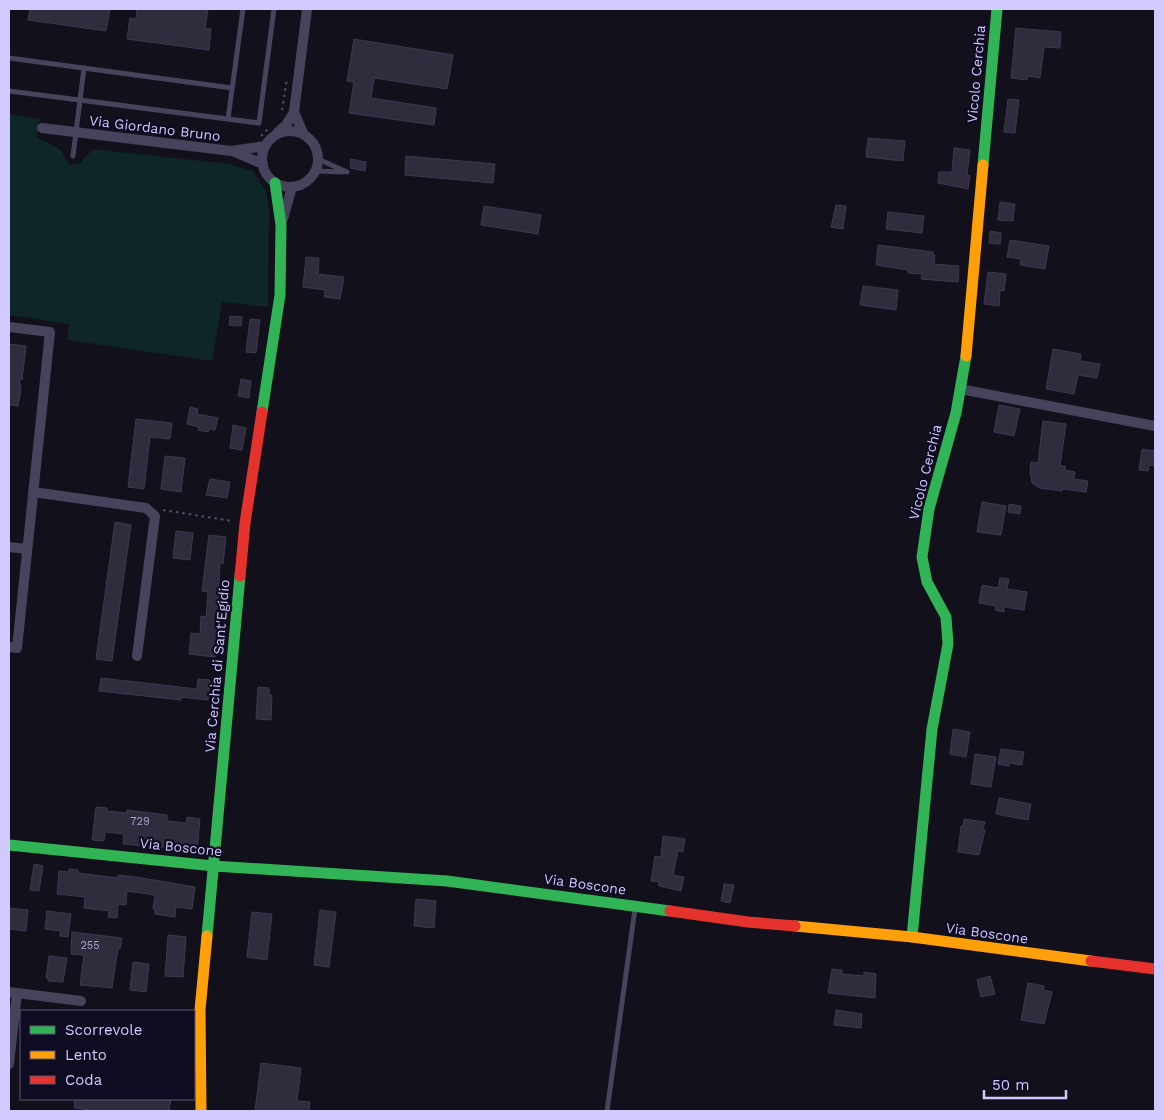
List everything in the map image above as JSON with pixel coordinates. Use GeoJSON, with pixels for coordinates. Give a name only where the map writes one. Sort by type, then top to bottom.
{"type":"FeatureCollection","features":[{"type":"Feature","properties":{"kind":"street"},"geometry":{"type":"LineString","coordinates":[[265,141],[279,133],[288,131],[296,131],[304,135],[312,141],[316,149],[318,158],[316,171],[306,182],[292,187],[283,186],[275,183],[265,171],[263,164],[265,141],[286,125],[294,112],[307,9]]}},
{"type":"Feature","properties":{"kind":"street","name":"Vicolo Cerchia"},"geometry":{"type":"LineString","coordinates":[[912,937],[932,729],[948,644],[946,617],[927,582],[922,557],[928,509],[956,414],[965,363],[997,9]]}},
{"type":"Feature","properties":{"kind":"street"},"geometry":{"type":"LineString","coordinates":[[294,112],[304,135]]}},
{"type":"Feature","properties":{"kind":"street","name":"Via Giordano Bruno"},"geometry":{"type":"LineString","coordinates":[[42,128],[231,151],[263,164]]}},
{"type":"Feature","properties":{"kind":"street","name":"Via Giordano Bruno"},"geometry":{"type":"LineString","coordinates":[[231,151],[265,141]]}},
{"type":"Feature","properties":{"kind":"street","name":"Via Cerchia di Sant'Egidio"},"geometry":{"type":"LineString","coordinates":[[201,1111],[200,1010],[245,523],[280,295],[282,225],[275,183]]}},
{"type":"Feature","properties":{"kind":"street","name":"Via Cerchia di Sant'Egidio"},"geometry":{"type":"LineString","coordinates":[[282,225],[292,187]]}},
{"type":"Feature","properties":{"kind":"street"},"geometry":{"type":"LineString","coordinates":[[9,327],[50,332],[27,549],[13,647]]}},
{"type":"Feature","properties":{"kind":"street"},"geometry":{"type":"LineString","coordinates":[[960,389],[1155,426]]}},
{"type":"Feature","properties":{"kind":"street"},"geometry":{"type":"LineString","coordinates":[[33,492],[146,508],[155,516],[137,656]]}},
{"type":"Feature","properties":{"kind":"street"},"geometry":{"type":"LineString","coordinates":[[9,547],[27,549]]}},
{"type":"Feature","properties":{"kind":"street","name":"Via Boscone"},"geometry":{"type":"LineString","coordinates":[[9,844],[214,866],[447,881],[748,922],[912,937],[1155,969]]}},
{"type":"Feature","properties":{"kind":"street"},"geometry":{"type":"LineString","coordinates":[[9,1064],[13,992],[81,1001]]}},
{"type":"Feature","properties":{"kind":"lane","name":"Via Giordano Bruno"},"geometry":{"type":"LineString","coordinates":[[228,119],[243,9]]}},
{"type":"Feature","properties":{"kind":"lane","name":"Via Giordano Bruno"},"geometry":{"type":"LineString","coordinates":[[9,91],[259,123],[274,9]]}},
{"type":"Feature","properties":{"kind":"lane"},"geometry":{"type":"LineString","coordinates":[[9,58],[232,88]]}},
{"type":"Feature","properties":{"kind":"lane","name":"Via Giordano Bruno"},"geometry":{"type":"LineString","coordinates":[[73,156],[84,68]]}},
{"type":"Feature","properties":{"kind":"lane"},"geometry":{"type":"LineString","coordinates":[[316,171],[347,172],[318,158]]}},
{"type":"Feature","properties":{"kind":"lane"},"geometry":{"type":"LineString","coordinates":[[607,1111],[635,906]]}},
{"type":"Feature","properties":{"kind":"path"},"geometry":{"type":"LineString","coordinates":[[282,110],[288,73]]}},
{"type":"Feature","properties":{"kind":"path"},"geometry":{"type":"LineString","coordinates":[[265,141],[273,125]]}},
{"type":"Feature","properties":{"kind":"path"},"geometry":{"type":"LineString","coordinates":[[146,508],[245,523]]}},
{"type":"Feature","properties":{"kind":"green space"},"geometry":{"type":"Polygon","coordinates":[[[9,114],[40,119],[37,137],[61,150],[69,165],[79,164],[93,149],[229,164],[253,171],[266,191],[269,209],[268,307],[222,302],[212,361],[67,340],[69,324],[9,315],[9,114]]]}},
{"type":"Feature","properties":{"kind":"building"},"geometry":{"type":"Polygon","coordinates":[[[30,9],[110,9],[106,31],[28,20],[30,9]]]}},
{"type":"Feature","properties":{"kind":"building"},"geometry":{"type":"Polygon","coordinates":[[[137,9],[208,9],[205,28],[211,29],[209,50],[127,39],[130,18],[136,19],[137,9]]]}},
{"type":"Feature","properties":{"kind":"building"},"geometry":{"type":"Polygon","coordinates":[[[1016,28],[1061,32],[1060,48],[1044,47],[1040,78],[1027,76],[1027,80],[1011,78],[1016,28]]]}},
{"type":"Feature","properties":{"kind":"building"},"geometry":{"type":"Polygon","coordinates":[[[354,39],[453,55],[447,89],[374,78],[371,98],[436,108],[434,125],[349,113],[354,82],[347,81],[354,39]]]}},
{"type":"Feature","properties":{"kind":"building"},"geometry":{"type":"Polygon","coordinates":[[[1008,99],[1019,100],[1015,133],[1004,132],[1008,99]]]}},
{"type":"Feature","properties":{"kind":"building"},"geometry":{"type":"Polygon","coordinates":[[[868,138],[905,141],[903,161],[866,157],[868,138]]]}},
{"type":"Feature","properties":{"kind":"building"},"geometry":{"type":"Polygon","coordinates":[[[954,148],[970,150],[967,175],[970,176],[968,189],[938,183],[939,172],[952,172],[954,148]]]}},
{"type":"Feature","properties":{"kind":"building"},"geometry":{"type":"Polygon","coordinates":[[[406,156],[495,164],[493,183],[405,175],[406,156]]]}},
{"type":"Feature","properties":{"kind":"building"},"geometry":{"type":"Polygon","coordinates":[[[351,159],[366,162],[365,171],[350,168],[351,159]]]}},
{"type":"Feature","properties":{"kind":"building"},"geometry":{"type":"Polygon","coordinates":[[[1000,202],[1015,204],[1013,221],[998,220],[1000,202]]]}},
{"type":"Feature","properties":{"kind":"building"},"geometry":{"type":"Polygon","coordinates":[[[836,205],[846,206],[843,229],[831,227],[836,205]]]}},
{"type":"Feature","properties":{"kind":"building"},"geometry":{"type":"Polygon","coordinates":[[[484,206],[541,215],[538,234],[481,225],[484,206]]]}},
{"type":"Feature","properties":{"kind":"building"},"geometry":{"type":"Polygon","coordinates":[[[888,212],[924,216],[922,233],[886,229],[888,212]]]}},
{"type":"Feature","properties":{"kind":"building"},"geometry":{"type":"Polygon","coordinates":[[[990,231],[1001,233],[1000,244],[989,243],[990,231]]]}},
{"type":"Feature","properties":{"kind":"building"},"geometry":{"type":"Polygon","coordinates":[[[1010,240],[1049,246],[1045,269],[1020,265],[1021,259],[1007,257],[1010,240]]]}},
{"type":"Feature","properties":{"kind":"building"},"geometry":{"type":"Polygon","coordinates":[[[878,245],[933,252],[933,255],[935,255],[934,264],[959,266],[958,282],[921,279],[922,274],[908,273],[908,270],[876,265],[878,245]]]}},
{"type":"Feature","properties":{"kind":"building"},"geometry":{"type":"Polygon","coordinates":[[[306,257],[319,258],[318,274],[344,277],[340,299],[324,297],[325,290],[303,287],[306,257]]]}},
{"type":"Feature","properties":{"kind":"building"},"geometry":{"type":"Polygon","coordinates":[[[988,272],[1006,274],[1004,291],[1000,290],[999,306],[984,304],[988,272]]]}},
{"type":"Feature","properties":{"kind":"building"},"geometry":{"type":"Polygon","coordinates":[[[863,286],[898,290],[896,310],[860,305],[863,286]]]}},
{"type":"Feature","properties":{"kind":"building"},"geometry":{"type":"Polygon","coordinates":[[[230,316],[242,317],[241,326],[229,325],[230,316]]]}},
{"type":"Feature","properties":{"kind":"building"},"geometry":{"type":"Polygon","coordinates":[[[250,319],[260,320],[256,353],[246,352],[250,319]]]}},
{"type":"Feature","properties":{"kind":"building"},"geometry":{"type":"Polygon","coordinates":[[[9,344],[26,346],[22,380],[19,379],[21,389],[18,406],[9,405],[9,344]]]}},
{"type":"Feature","properties":{"kind":"building"},"geometry":{"type":"Polygon","coordinates":[[[1053,349],[1081,354],[1080,361],[1100,364],[1097,378],[1078,375],[1074,394],[1046,389],[1053,349]]]}},
{"type":"Feature","properties":{"kind":"building"},"geometry":{"type":"Polygon","coordinates":[[[241,379],[251,381],[249,398],[238,396],[241,379]]]}},
{"type":"Feature","properties":{"kind":"building"},"geometry":{"type":"Polygon","coordinates":[[[999,405],[1020,409],[1014,436],[994,432],[999,405]]]}},
{"type":"Feature","properties":{"kind":"building"},"geometry":{"type":"Polygon","coordinates":[[[190,407],[198,409],[197,414],[218,418],[215,430],[209,429],[208,432],[198,430],[199,428],[187,424],[190,407]]]}},
{"type":"Feature","properties":{"kind":"building"},"geometry":{"type":"Polygon","coordinates":[[[136,419],[172,423],[170,439],[150,437],[144,489],[128,487],[136,419]]]}},
{"type":"Feature","properties":{"kind":"building"},"geometry":{"type":"Polygon","coordinates":[[[1043,421],[1066,424],[1060,466],[1065,466],[1065,470],[1075,472],[1074,479],[1088,481],[1086,492],[1039,488],[1032,483],[1031,462],[1038,463],[1043,421]]]}},
{"type":"Feature","properties":{"kind":"building"},"geometry":{"type":"Polygon","coordinates":[[[233,425],[246,428],[242,450],[230,448],[233,425]]]}},
{"type":"Feature","properties":{"kind":"building"},"geometry":{"type":"Polygon","coordinates":[[[1142,449],[1155,451],[1155,466],[1149,465],[1148,471],[1139,470],[1142,449]]]}},
{"type":"Feature","properties":{"kind":"building"},"geometry":{"type":"Polygon","coordinates":[[[165,456],[185,458],[181,492],[161,489],[165,456]]]}},
{"type":"Feature","properties":{"kind":"building"},"geometry":{"type":"Polygon","coordinates":[[[210,479],[230,482],[227,498],[206,495],[210,479]]]}},
{"type":"Feature","properties":{"kind":"building"},"geometry":{"type":"Polygon","coordinates":[[[982,502],[1006,506],[1001,535],[977,532],[982,502]]]}},
{"type":"Feature","properties":{"kind":"building"},"geometry":{"type":"Polygon","coordinates":[[[1009,504],[1021,506],[1020,514],[1008,512],[1009,504]]]}},
{"type":"Feature","properties":{"kind":"building"},"geometry":{"type":"Polygon","coordinates":[[[115,522],[131,525],[112,661],[96,659],[115,522]]]}},
{"type":"Feature","properties":{"kind":"building"},"geometry":{"type":"Polygon","coordinates":[[[176,531],[193,533],[190,560],[173,558],[176,531]]]}},
{"type":"Feature","properties":{"kind":"building"},"geometry":{"type":"Polygon","coordinates":[[[209,535],[226,537],[223,564],[220,563],[215,657],[189,654],[191,633],[200,634],[201,616],[206,617],[208,592],[202,591],[209,535]]]}},
{"type":"Feature","properties":{"kind":"building"},"geometry":{"type":"Polygon","coordinates":[[[1000,578],[1009,579],[1007,589],[1027,592],[1024,610],[1004,607],[1004,612],[995,610],[996,606],[979,603],[982,585],[998,588],[1000,578]]]}},
{"type":"Feature","properties":{"kind":"building"},"geometry":{"type":"Polygon","coordinates":[[[101,678],[197,689],[198,679],[210,680],[208,700],[181,697],[181,700],[99,691],[101,678]]]}},
{"type":"Feature","properties":{"kind":"building"},"geometry":{"type":"Polygon","coordinates":[[[258,687],[269,688],[269,695],[272,695],[271,720],[256,719],[258,687]]]}},
{"type":"Feature","properties":{"kind":"building"},"geometry":{"type":"Polygon","coordinates":[[[953,729],[970,732],[966,757],[950,754],[953,729]]]}},
{"type":"Feature","properties":{"kind":"building"},"geometry":{"type":"Polygon","coordinates":[[[1001,749],[1024,752],[1022,765],[1009,763],[1009,766],[998,764],[1001,749]]]}},
{"type":"Feature","properties":{"kind":"building"},"geometry":{"type":"Polygon","coordinates":[[[975,754],[996,757],[991,787],[971,784],[975,754]]]}},
{"type":"Feature","properties":{"kind":"building"},"geometry":{"type":"Polygon","coordinates":[[[999,798],[1031,804],[1028,820],[996,814],[999,798]]]}},
{"type":"Feature","properties":{"kind":"building"},"geometry":{"type":"Polygon","coordinates":[[[96,807],[107,808],[107,811],[127,813],[127,810],[167,815],[167,821],[186,823],[187,817],[200,819],[197,851],[184,849],[185,844],[165,842],[165,848],[123,844],[124,834],[105,832],[104,841],[92,840],[96,807]]]}},
{"type":"Feature","properties":{"kind":"building"},"geometry":{"type":"Polygon","coordinates":[[[964,819],[985,822],[979,855],[958,852],[961,826],[963,826],[964,819]]]}},
{"type":"Feature","properties":{"kind":"building"},"geometry":{"type":"Polygon","coordinates":[[[663,836],[685,839],[683,852],[678,851],[673,875],[684,877],[681,891],[659,886],[659,882],[651,881],[655,856],[661,857],[663,836]]]}},
{"type":"Feature","properties":{"kind":"building"},"geometry":{"type":"Polygon","coordinates":[[[34,864],[43,866],[39,891],[30,890],[34,864]]]}},
{"type":"Feature","properties":{"kind":"building"},"geometry":{"type":"Polygon","coordinates":[[[69,869],[78,870],[78,873],[118,878],[118,875],[136,877],[195,887],[192,909],[176,907],[175,917],[155,914],[155,909],[153,909],[155,895],[127,891],[126,905],[118,904],[117,918],[108,917],[109,911],[84,908],[85,897],[57,894],[59,871],[69,872],[69,869]]]}},
{"type":"Feature","properties":{"kind":"building"},"geometry":{"type":"Polygon","coordinates":[[[724,884],[734,885],[730,903],[721,901],[724,884]]]}},
{"type":"Feature","properties":{"kind":"building"},"geometry":{"type":"Polygon","coordinates":[[[416,899],[436,901],[434,928],[414,926],[416,899]]]}},
{"type":"Feature","properties":{"kind":"building"},"geometry":{"type":"Polygon","coordinates":[[[9,908],[28,910],[26,931],[9,929],[9,908]]]}},
{"type":"Feature","properties":{"kind":"building"},"geometry":{"type":"Polygon","coordinates":[[[320,910],[336,912],[329,967],[314,965],[320,910]]]}},
{"type":"Feature","properties":{"kind":"building"},"geometry":{"type":"Polygon","coordinates":[[[47,911],[71,914],[68,937],[60,936],[60,931],[45,929],[47,911]]]}},
{"type":"Feature","properties":{"kind":"building"},"geometry":{"type":"Polygon","coordinates":[[[252,912],[272,914],[267,960],[247,957],[252,912]]]}},
{"type":"Feature","properties":{"kind":"building"},"geometry":{"type":"Polygon","coordinates":[[[72,932],[122,938],[120,949],[118,948],[112,988],[80,985],[84,955],[71,954],[72,932]]]}},
{"type":"Feature","properties":{"kind":"building"},"geometry":{"type":"Polygon","coordinates":[[[168,935],[186,937],[183,977],[165,976],[168,935]]]}},
{"type":"Feature","properties":{"kind":"building"},"geometry":{"type":"Polygon","coordinates":[[[49,956],[67,958],[63,982],[48,981],[48,978],[46,978],[49,956]]]}},
{"type":"Feature","properties":{"kind":"building"},"geometry":{"type":"Polygon","coordinates":[[[133,962],[149,964],[146,992],[130,990],[133,962]]]}},
{"type":"Feature","properties":{"kind":"building"},"geometry":{"type":"Polygon","coordinates":[[[832,969],[842,970],[842,974],[864,976],[864,972],[876,974],[875,998],[828,993],[832,969]]]}},
{"type":"Feature","properties":{"kind":"building"},"geometry":{"type":"Polygon","coordinates":[[[990,976],[995,994],[981,997],[977,980],[990,976]]]}},
{"type":"Feature","properties":{"kind":"building"},"geometry":{"type":"Polygon","coordinates":[[[1028,983],[1044,986],[1043,990],[1052,992],[1044,1024],[1021,1020],[1028,983]]]}},
{"type":"Feature","properties":{"kind":"building"},"geometry":{"type":"Polygon","coordinates":[[[836,1010],[862,1014],[861,1028],[834,1025],[836,1010]]]}},
{"type":"Feature","properties":{"kind":"building"},"geometry":{"type":"Polygon","coordinates":[[[261,1063],[301,1068],[297,1101],[310,1102],[309,1111],[255,1111],[261,1063]]]}},
{"type":"Feature","properties":{"kind":"building"},"geometry":{"type":"Polygon","coordinates":[[[75,1100],[171,1100],[169,1111],[101,1111],[74,1108],[75,1100]]]}},
{"type":"Feature","properties":{"kind":"traffic: fast"},"geometry":{"type":"LineString","coordinates":[[983,165],[997,9]]}},
{"type":"Feature","properties":{"kind":"traffic: fast"},"geometry":{"type":"LineString","coordinates":[[262,412],[280,295],[281,225],[275,183]]}},
{"type":"Feature","properties":{"kind":"traffic: fast"},"geometry":{"type":"LineString","coordinates":[[912,937],[932,729],[948,644],[946,617],[927,582],[922,557],[929,509],[956,413],[966,356]]}},
{"type":"Feature","properties":{"kind":"traffic: fast"},"geometry":{"type":"LineString","coordinates":[[207,936],[240,576]]}},
{"type":"Feature","properties":{"kind":"traffic: fast"},"geometry":{"type":"LineString","coordinates":[[9,845],[214,866],[447,881],[670,911]]}},
{"type":"Feature","properties":{"kind":"traffic: slow"},"geometry":{"type":"LineString","coordinates":[[966,356],[983,165]]}},
{"type":"Feature","properties":{"kind":"traffic: slow"},"geometry":{"type":"LineString","coordinates":[[795,926],[912,937],[1091,961]]}},
{"type":"Feature","properties":{"kind":"traffic: slow"},"geometry":{"type":"LineString","coordinates":[[201,1111],[200,1010],[207,936]]}},
{"type":"Feature","properties":{"kind":"traffic: jam"},"geometry":{"type":"LineString","coordinates":[[240,576],[245,523],[262,412]]}},
{"type":"Feature","properties":{"kind":"traffic: jam"},"geometry":{"type":"LineString","coordinates":[[670,911],[748,922],[795,926]]}},
{"type":"Feature","properties":{"kind":"traffic: jam"},"geometry":{"type":"LineString","coordinates":[[1091,961],[1155,969]]}}]}
